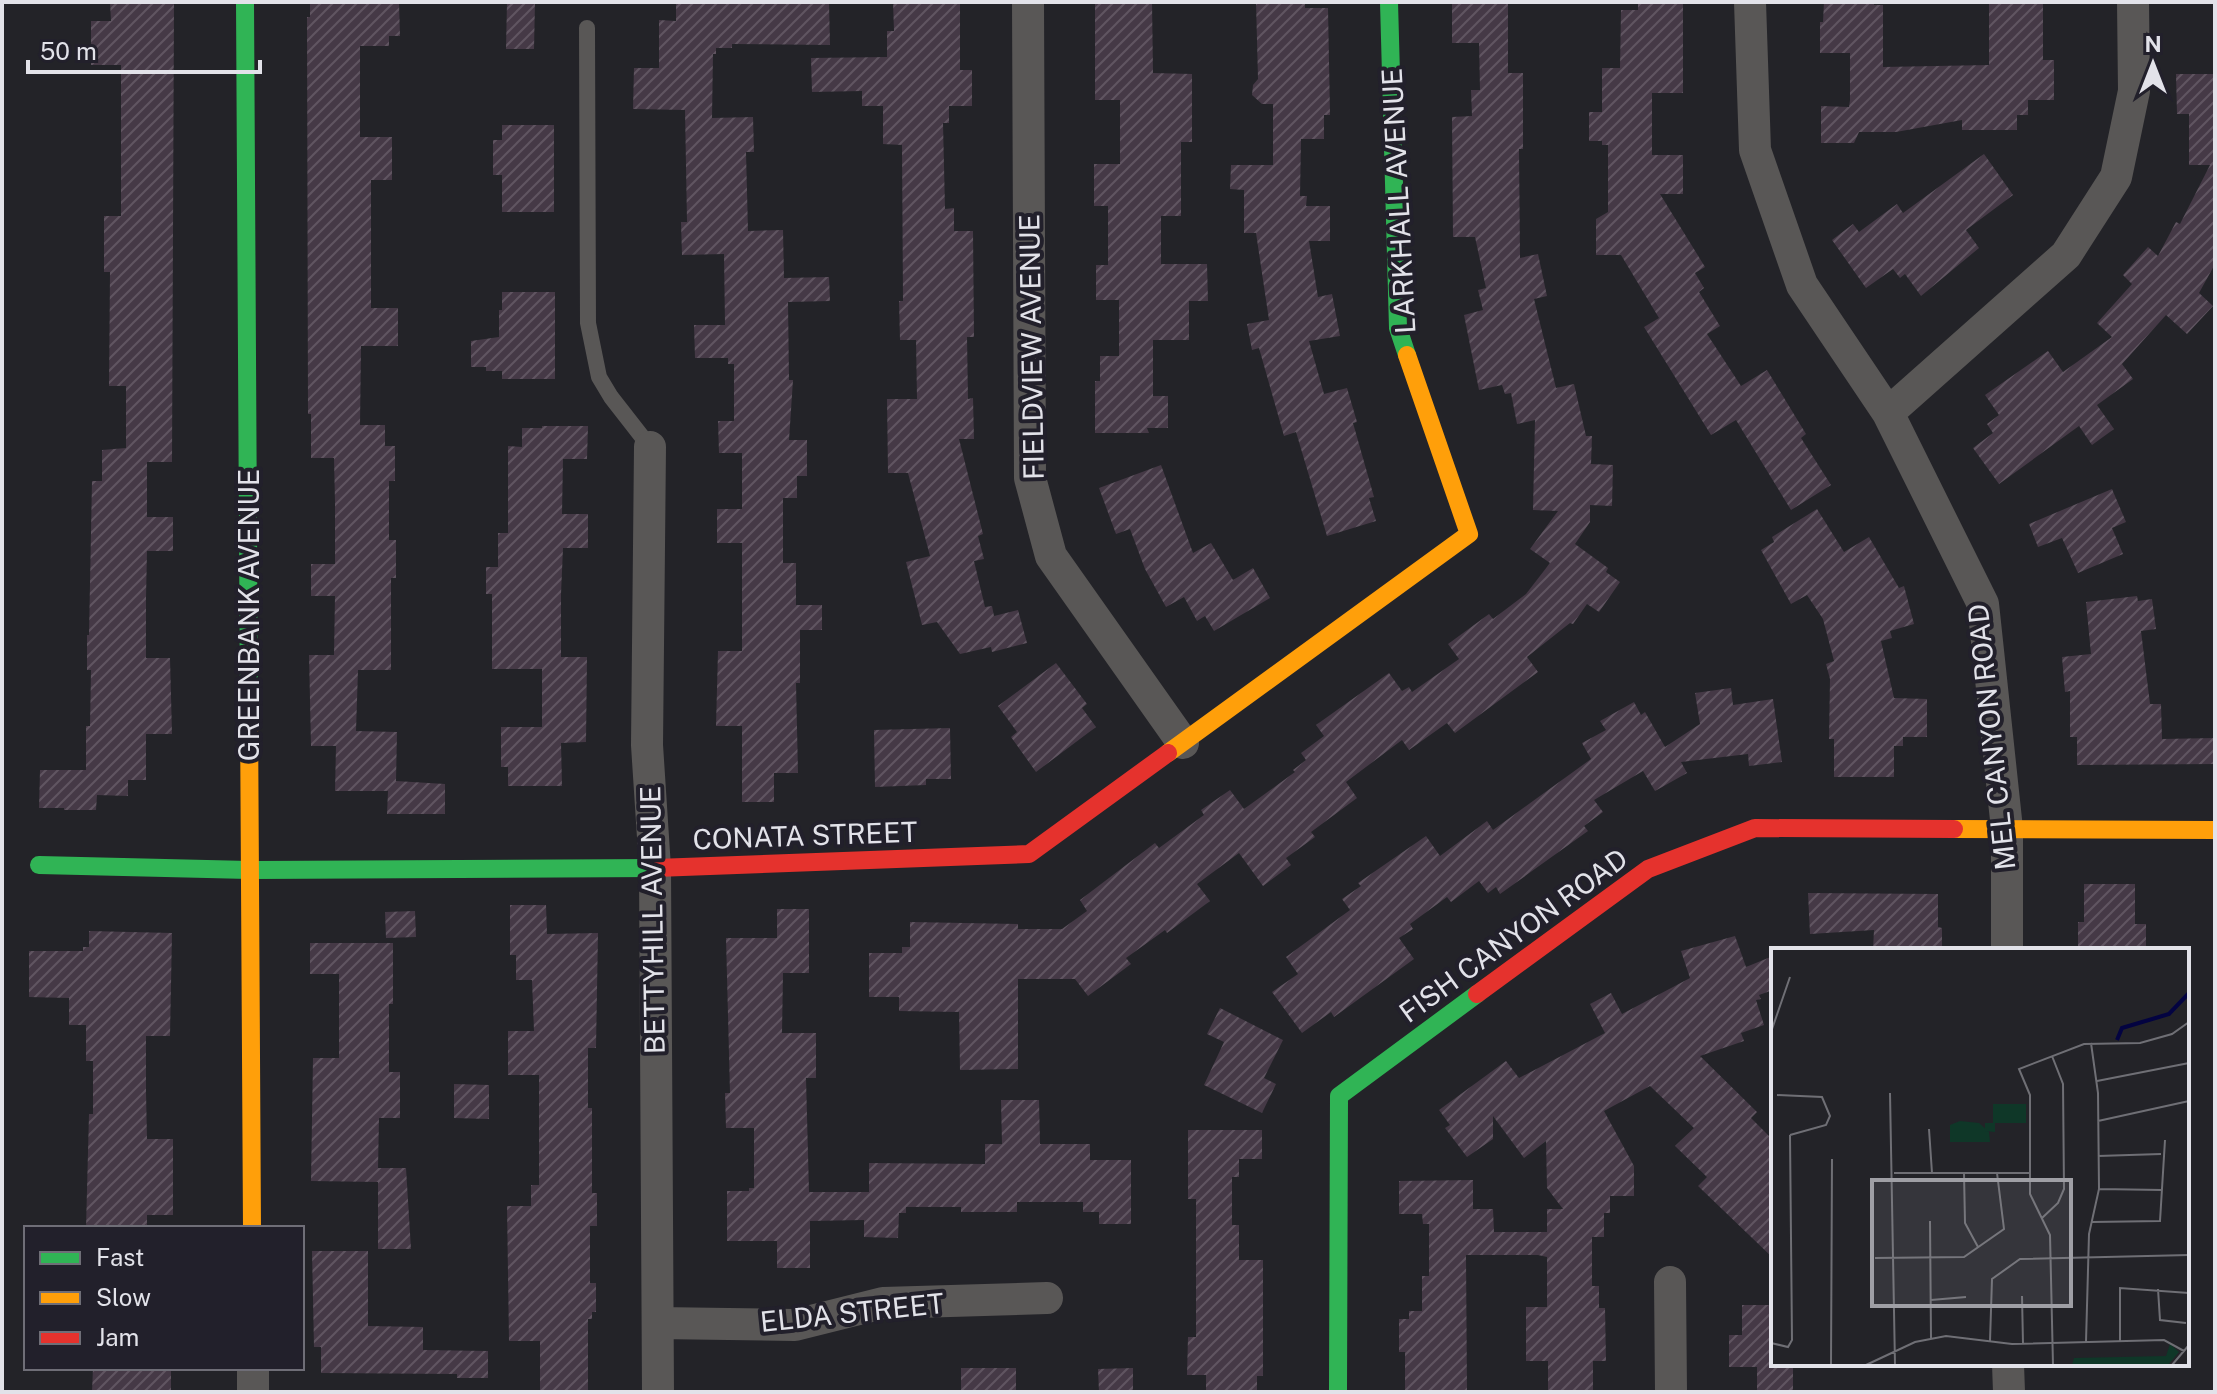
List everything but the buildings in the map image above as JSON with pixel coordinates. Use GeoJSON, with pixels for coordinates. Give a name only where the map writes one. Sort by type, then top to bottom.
{"type":"FeatureCollection","features":[{"type":"Feature","properties":{"kind":"street","name":"GREENBANK AVENUE"},"geometry":{"type":"LineString","coordinates":[[245,2],[252,1226]]}},
{"type":"Feature","properties":{"kind":"street","name":"FIELDVIEW AVENUE"},"geometry":{"type":"LineString","coordinates":[[1028,2],[1030,478],[1051,556],[1183,743]]}},
{"type":"Feature","properties":{"kind":"street","name":"LARKHALL AVENUE"},"geometry":{"type":"LineString","coordinates":[[1389,2],[1398,328],[1469,534]]}},
{"type":"Feature","properties":{"kind":"street","name":"MEL CANYON ROAD"},"geometry":{"type":"LineString","coordinates":[[1750,2],[1755,150],[1802,285],[1888,413],[1983,604],[2007,829],[2007,948]]}},
{"type":"Feature","properties":{"kind":"street"},"geometry":{"type":"LineString","coordinates":[[1888,413],[2066,255],[2116,177],[2134,91],[2133,2]]}},
{"type":"Feature","properties":{"kind":"street","name":"BETTYHILL AVENUE"},"geometry":{"type":"LineString","coordinates":[[650,447],[647,745],[655,868],[658,1392]]}},
{"type":"Feature","properties":{"kind":"street","name":"CONATA STREET"},"geometry":{"type":"LineString","coordinates":[[39,865],[249,870],[655,868],[1029,854],[1469,534]]}},
{"type":"Feature","properties":{"kind":"street","name":"FISH CANYON ROAD"},"geometry":{"type":"LineString","coordinates":[[1338,1392],[1339,1096],[1648,869],[1755,828],[2215,830]]}},
{"type":"Feature","properties":{"kind":"street"},"geometry":{"type":"LineString","coordinates":[[1670,1282],[1671,1392]]}},
{"type":"Feature","properties":{"kind":"street","name":"ELDA STREET"},"geometry":{"type":"LineString","coordinates":[[658,1323],[795,1325],[883,1303],[1047,1298]]}},
{"type":"Feature","properties":{"kind":"street"},"geometry":{"type":"LineString","coordinates":[[2008,1366],[2009,1392]]}},
{"type":"Feature","properties":{"kind":"street"},"geometry":{"type":"LineString","coordinates":[[253,1370],[253,1392]]}},
{"type":"Feature","properties":{"kind":"lane"},"geometry":{"type":"LineString","coordinates":[[587,28],[588,323],[599,377],[650,447]]}},
{"type":"Feature","properties":{"kind":"traffic: fast"},"geometry":{"type":"LineString","coordinates":[[245,2],[249,710]]}},
{"type":"Feature","properties":{"kind":"traffic: fast"},"geometry":{"type":"LineString","coordinates":[[1389,2],[1398,328],[1407,355]]}},
{"type":"Feature","properties":{"kind":"traffic: fast"},"geometry":{"type":"LineString","coordinates":[[39,865],[249,870],[656,868]]}},
{"type":"Feature","properties":{"kind":"traffic: fast"},"geometry":{"type":"LineString","coordinates":[[1338,1392],[1339,1096],[1477,994]]}},
{"type":"Feature","properties":{"kind":"traffic: slow"},"geometry":{"type":"LineString","coordinates":[[1168,753],[1469,534],[1407,355]]}},
{"type":"Feature","properties":{"kind":"traffic: slow"},"geometry":{"type":"LineString","coordinates":[[249,710],[252,1226]]}},
{"type":"Feature","properties":{"kind":"traffic: slow"},"geometry":{"type":"LineString","coordinates":[[1954,829],[2215,830]]}},
{"type":"Feature","properties":{"kind":"traffic: jam"},"geometry":{"type":"LineString","coordinates":[[656,868],[1029,854],[1168,753]]}},
{"type":"Feature","properties":{"kind":"traffic: jam"},"geometry":{"type":"LineString","coordinates":[[1477,994],[1648,869],[1755,828],[1954,829]]}}]}
